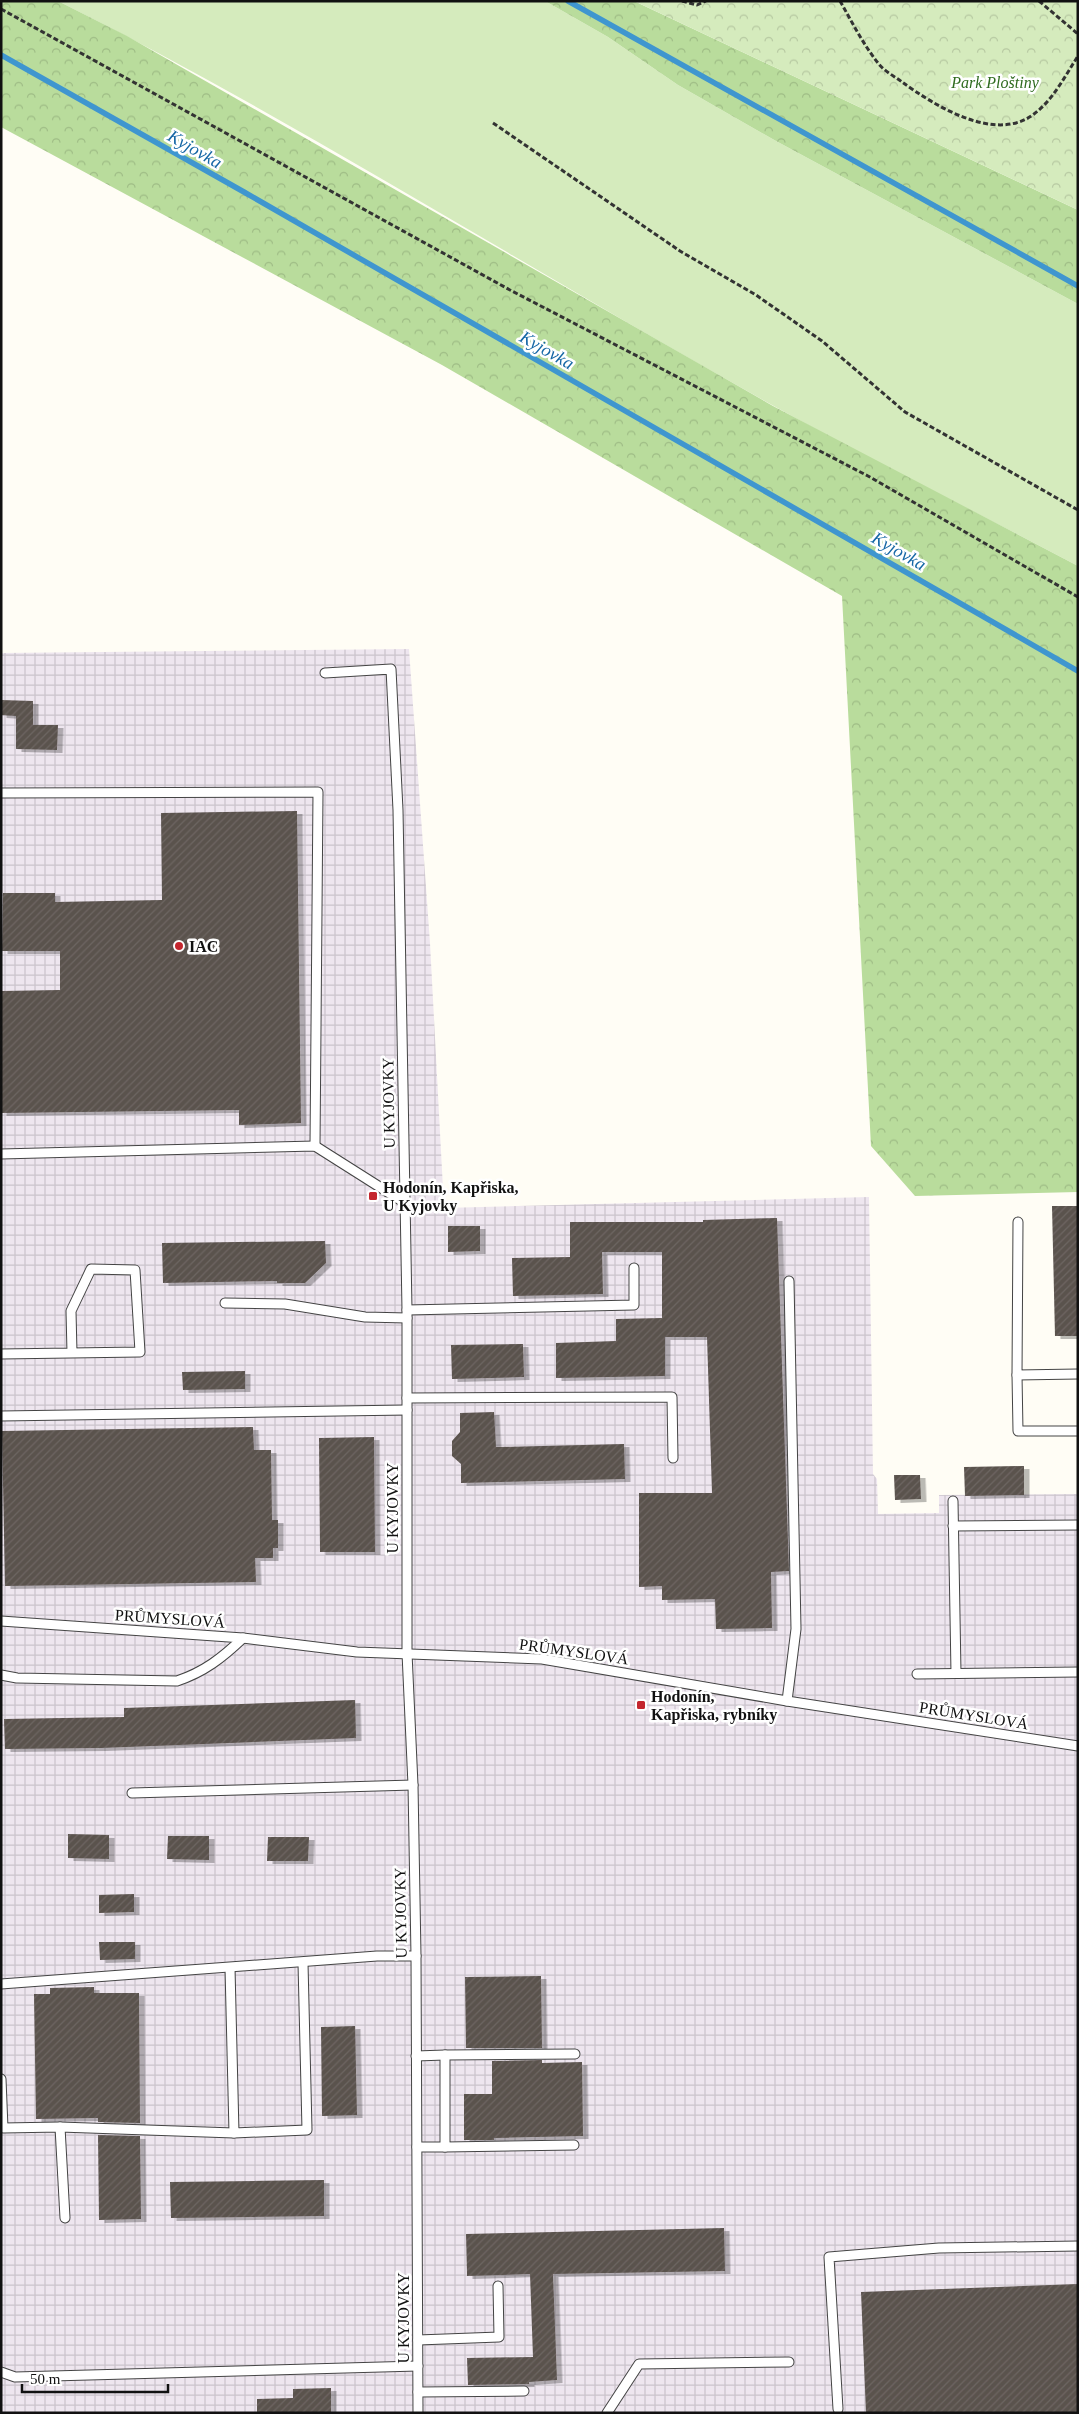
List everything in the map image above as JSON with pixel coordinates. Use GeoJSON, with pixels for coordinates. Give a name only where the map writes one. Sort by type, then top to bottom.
{"type":"FeatureCollection","features":[{"type":"Feature","properties":{"kind":"lane","name":"U KYJOVKY"},"geometry":{"type":"LineString","coordinates":[[325,673],[391,669],[398,810],[407,1314],[407,1653],[413,1785],[416,1956],[418,2413]]}},
{"type":"Feature","properties":{"kind":"lane"},"geometry":{"type":"LineString","coordinates":[[1,793],[318,792],[315,1146]]}},
{"type":"Feature","properties":{"kind":"lane"},"geometry":{"type":"LineString","coordinates":[[1,1154],[315,1146],[405,1203]]}},
{"type":"Feature","properties":{"kind":"lane"},"geometry":{"type":"LineString","coordinates":[[1018,1222],[1018,1431],[1078,1431]]}},
{"type":"Feature","properties":{"kind":"lane"},"geometry":{"type":"LineString","coordinates":[[1,1354],[72,1353],[140,1352],[135,1270],[91,1268],[71,1311],[72,1353]]}},
{"type":"Feature","properties":{"kind":"lane"},"geometry":{"type":"LineString","coordinates":[[225,1303],[285,1304],[366,1317],[634,1305],[634,1268]]}},
{"type":"Feature","properties":{"kind":"lane"},"geometry":{"type":"LineString","coordinates":[[787,1701],[796,1629],[789,1281]]}},
{"type":"Feature","properties":{"kind":"lane"},"geometry":{"type":"LineString","coordinates":[[1018,1375],[1078,1374]]}},
{"type":"Feature","properties":{"kind":"lane"},"geometry":{"type":"LineString","coordinates":[[407,1398],[672,1397],[673,1458]]}},
{"type":"Feature","properties":{"kind":"lane"},"geometry":{"type":"LineString","coordinates":[[1,1416],[407,1410]]}},
{"type":"Feature","properties":{"kind":"lane"},"geometry":{"type":"LineString","coordinates":[[952,1501],[956,1673]]}},
{"type":"Feature","properties":{"kind":"lane"},"geometry":{"type":"LineString","coordinates":[[953,1526],[1078,1525]]}},
{"type":"Feature","properties":{"kind":"lane","name":"PRŮMYSLOVÁ"},"geometry":{"type":"LineString","coordinates":[[1,1621],[243,1638],[357,1652],[542,1659],[787,1701],[1078,1746]]}},
{"type":"Feature","properties":{"kind":"lane"},"geometry":{"type":"LineString","coordinates":[[1,1675],[36,1679],[176,1681],[195,1675],[213,1665],[243,1638]]}},
{"type":"Feature","properties":{"kind":"lane"},"geometry":{"type":"LineString","coordinates":[[917,1674],[1078,1672]]}},
{"type":"Feature","properties":{"kind":"lane"},"geometry":{"type":"LineString","coordinates":[[132,1793],[413,1785]]}},
{"type":"Feature","properties":{"kind":"lane"},"geometry":{"type":"LineString","coordinates":[[1,1984],[377,1956],[416,1956]]}},
{"type":"Feature","properties":{"kind":"lane"},"geometry":{"type":"LineString","coordinates":[[1,2079],[2,2128],[60,2127],[234,2132],[307,2130],[303,1963]]}},
{"type":"Feature","properties":{"kind":"lane"},"geometry":{"type":"LineString","coordinates":[[230,1968],[234,2132]]}},
{"type":"Feature","properties":{"kind":"lane"},"geometry":{"type":"LineString","coordinates":[[416,2056],[575,2054]]}},
{"type":"Feature","properties":{"kind":"lane"},"geometry":{"type":"LineString","coordinates":[[444,2147],[445,2055]]}},
{"type":"Feature","properties":{"kind":"lane"},"geometry":{"type":"LineString","coordinates":[[60,2127],[65,2218]]}},
{"type":"Feature","properties":{"kind":"lane"},"geometry":{"type":"LineString","coordinates":[[417,2147],[574,2145]]}},
{"type":"Feature","properties":{"kind":"lane"},"geometry":{"type":"LineString","coordinates":[[838,2408],[829,2257],[939,2248],[1078,2246]]}},
{"type":"Feature","properties":{"kind":"lane"},"geometry":{"type":"LineString","coordinates":[[418,2340],[500,2337],[498,2286]]}},
{"type":"Feature","properties":{"kind":"lane"},"geometry":{"type":"LineString","coordinates":[[607,2413],[639,2364],[789,2362]]}},
{"type":"Feature","properties":{"kind":"lane"},"geometry":{"type":"LineString","coordinates":[[1,2372],[14,2377],[418,2366]]}},
{"type":"Feature","properties":{"kind":"lane"},"geometry":{"type":"LineString","coordinates":[[418,2392],[524,2391]]}},
{"type":"Feature","properties":{"kind":"path"},"geometry":{"type":"LineString","coordinates":[[682,1],[690,5],[706,1]]}},
{"type":"Feature","properties":{"kind":"path"},"geometry":{"type":"LineString","coordinates":[[840,1],[869,51],[882,67],[949,112],[981,122],[1012,123],[1034,114],[1055,91],[1078,56]]}},
{"type":"Feature","properties":{"kind":"path"},"geometry":{"type":"LineString","coordinates":[[1039,1],[1078,34]]}},
{"type":"Feature","properties":{"kind":"path"},"geometry":{"type":"LineString","coordinates":[[1,9],[510,290],[868,476],[1078,597]]}},
{"type":"Feature","properties":{"kind":"path"},"geometry":{"type":"LineString","coordinates":[[493,123],[680,251],[756,295],[778,310],[822,341],[905,412],[1078,510]]}},
{"type":"Feature","properties":{"kind":"shaded area"},"geometry":{"type":"Polygon","coordinates":[[[409,649],[430,943],[444,1208],[869,1197],[873,1474],[877,1479],[878,1514],[939,1513],[939,1495],[1078,1494],[1078,2413],[1,2413],[1,653],[409,649]]]}},
{"type":"Feature","properties":{"kind":"green space"},"geometry":{"type":"Polygon","coordinates":[[[1,1],[58,1],[127,36],[773,406],[1078,566],[1078,1192],[915,1196],[871,1146],[842,596],[442,365],[1,127],[1,1]]]}},
{"type":"Feature","properties":{"kind":"green space"},"geometry":{"type":"Polygon","coordinates":[[[58,1],[545,1],[608,37],[678,85],[776,141],[1078,304],[1078,566],[772,405],[239,97],[58,1]]]}},
{"type":"Feature","properties":{"kind":"green space"},"geometry":{"type":"Polygon","coordinates":[[[545,1],[634,1],[1078,210],[1078,304],[776,141],[678,85],[608,37],[545,1]]]}},
{"type":"Feature","properties":{"kind":"green space","name":"Park Ploštiny"},"geometry":{"type":"Polygon","coordinates":[[[634,1],[1078,1],[1078,210],[634,1]]]}},
{"type":"Feature","properties":{"kind":"building"},"geometry":{"type":"Polygon","coordinates":[[[1,700],[33,701],[33,725],[58,725],[57,750],[16,749],[16,716],[1,715],[1,700]]]}},
{"type":"Feature","properties":{"kind":"building","name":"IAC"},"geometry":{"type":"Polygon","coordinates":[[[297,811],[301,1123],[239,1125],[239,1110],[1,1113],[2,991],[60,990],[60,951],[2,951],[3,893],[55,893],[55,902],[162,900],[161,813],[297,811]]]}},
{"type":"Feature","properties":{"kind":"building"},"geometry":{"type":"Polygon","coordinates":[[[1052,1206],[1078,1206],[1078,1336],[1055,1336],[1052,1206]]]}},
{"type":"Feature","properties":{"kind":"building"},"geometry":{"type":"Polygon","coordinates":[[[777,1218],[789,1571],[771,1572],[772,1628],[716,1629],[715,1599],[662,1600],[662,1586],[639,1587],[639,1493],[712,1493],[707,1337],[665,1337],[665,1376],[556,1378],[556,1343],[616,1341],[616,1319],[662,1318],[662,1252],[602,1252],[603,1294],[513,1296],[512,1258],[570,1257],[570,1222],[703,1222],[703,1220],[777,1218]]]}},
{"type":"Feature","properties":{"kind":"building"},"geometry":{"type":"Polygon","coordinates":[[[448,1226],[480,1226],[480,1251],[448,1252],[448,1226]]]}},
{"type":"Feature","properties":{"kind":"building"},"geometry":{"type":"Polygon","coordinates":[[[325,1241],[326,1263],[305,1283],[277,1283],[277,1281],[163,1283],[162,1243],[325,1241]]]}},
{"type":"Feature","properties":{"kind":"building"},"geometry":{"type":"Polygon","coordinates":[[[523,1344],[524,1377],[452,1379],[451,1345],[523,1344]]]}},
{"type":"Feature","properties":{"kind":"building"},"geometry":{"type":"Polygon","coordinates":[[[245,1371],[245,1389],[183,1390],[182,1372],[245,1371]]]}},
{"type":"Feature","properties":{"kind":"building"},"geometry":{"type":"Polygon","coordinates":[[[494,1412],[496,1447],[624,1444],[625,1479],[461,1483],[461,1464],[452,1456],[452,1441],[460,1432],[460,1413],[494,1412]]]}},
{"type":"Feature","properties":{"kind":"building"},"geometry":{"type":"Polygon","coordinates":[[[253,1427],[254,1450],[271,1450],[272,1520],[278,1520],[278,1548],[273,1548],[273,1558],[255,1558],[256,1582],[5,1586],[2,1431],[253,1427]]]}},
{"type":"Feature","properties":{"kind":"building"},"geometry":{"type":"Polygon","coordinates":[[[374,1437],[375,1552],[320,1552],[319,1438],[374,1437]]]}},
{"type":"Feature","properties":{"kind":"building"},"geometry":{"type":"Polygon","coordinates":[[[1024,1466],[1024,1495],[965,1496],[964,1467],[1024,1466]]]}},
{"type":"Feature","properties":{"kind":"building"},"geometry":{"type":"Polygon","coordinates":[[[894,1475],[920,1475],[921,1499],[895,1500],[894,1475]]]}},
{"type":"Feature","properties":{"kind":"building"},"geometry":{"type":"Polygon","coordinates":[[[355,1700],[356,1738],[101,1748],[5,1749],[4,1719],[124,1717],[124,1708],[355,1700]]]}},
{"type":"Feature","properties":{"kind":"building"},"geometry":{"type":"Polygon","coordinates":[[[68,1834],[109,1835],[109,1859],[68,1858],[68,1834]]]}},
{"type":"Feature","properties":{"kind":"building"},"geometry":{"type":"Polygon","coordinates":[[[168,1836],[209,1836],[209,1860],[167,1859],[168,1836]]]}},
{"type":"Feature","properties":{"kind":"building"},"geometry":{"type":"Polygon","coordinates":[[[268,1837],[309,1837],[308,1861],[267,1861],[268,1837]]]}},
{"type":"Feature","properties":{"kind":"building"},"geometry":{"type":"Polygon","coordinates":[[[134,1894],[134,1912],[99,1913],[99,1895],[134,1894]]]}},
{"type":"Feature","properties":{"kind":"building"},"geometry":{"type":"Polygon","coordinates":[[[99,1942],[135,1942],[135,1959],[100,1960],[99,1942]]]}},
{"type":"Feature","properties":{"kind":"building"},"geometry":{"type":"Polygon","coordinates":[[[541,1976],[542,2048],[466,2048],[465,1977],[541,1976]]]}},
{"type":"Feature","properties":{"kind":"building"},"geometry":{"type":"Polygon","coordinates":[[[94,1987],[94,1993],[139,1993],[140,2123],[98,2122],[98,2118],[36,2119],[34,1994],[50,1994],[50,1988],[94,1987]]]}},
{"type":"Feature","properties":{"kind":"building"},"geometry":{"type":"Polygon","coordinates":[[[355,2026],[357,2115],[322,2116],[321,2027],[355,2026]]]}},
{"type":"Feature","properties":{"kind":"building"},"geometry":{"type":"Polygon","coordinates":[[[542,2060],[542,2063],[582,2062],[583,2136],[464,2140],[464,2094],[492,2094],[492,2061],[542,2060]]]}},
{"type":"Feature","properties":{"kind":"building"},"geometry":{"type":"Polygon","coordinates":[[[98,2135],[140,2136],[141,2219],[99,2220],[98,2135]]]}},
{"type":"Feature","properties":{"kind":"building"},"geometry":{"type":"Polygon","coordinates":[[[324,2180],[324,2216],[171,2218],[170,2182],[324,2180]]]}},
{"type":"Feature","properties":{"kind":"building"},"geometry":{"type":"Polygon","coordinates":[[[724,2228],[725,2271],[553,2274],[557,2380],[529,2382],[529,2384],[468,2385],[467,2358],[533,2357],[530,2274],[467,2276],[466,2234],[724,2228]]]}},
{"type":"Feature","properties":{"kind":"building"},"geometry":{"type":"Polygon","coordinates":[[[1078,2284],[1078,2413],[866,2413],[861,2292],[1078,2284]]]}},
{"type":"Feature","properties":{"kind":"building"},"geometry":{"type":"Polygon","coordinates":[[[331,2388],[331,2413],[257,2413],[257,2399],[293,2398],[293,2389],[331,2388]]]}},
{"type":"Feature","properties":{"kind":"waterway"},"geometry":{"type":"LineString","coordinates":[[568,1],[1078,286]]}},
{"type":"Feature","properties":{"kind":"waterway","name":"Kyjovka"},"geometry":{"type":"LineString","coordinates":[[1,55],[244,192],[1078,671]]}},
{"type":"Feature","properties":{"kind":"place","name":"IAC"},"geometry":{"type":"Point","coordinates":[179,946]}},
{"type":"Feature","properties":{"kind":"place","name":"Hodonín, Kapřiska, U Kyjovky"},"geometry":{"type":"Point","coordinates":[373,1196]}},
{"type":"Feature","properties":{"kind":"place","name":"Hodonín, Kapřiska, rybníky"},"geometry":{"type":"Point","coordinates":[641,1705]}}]}
